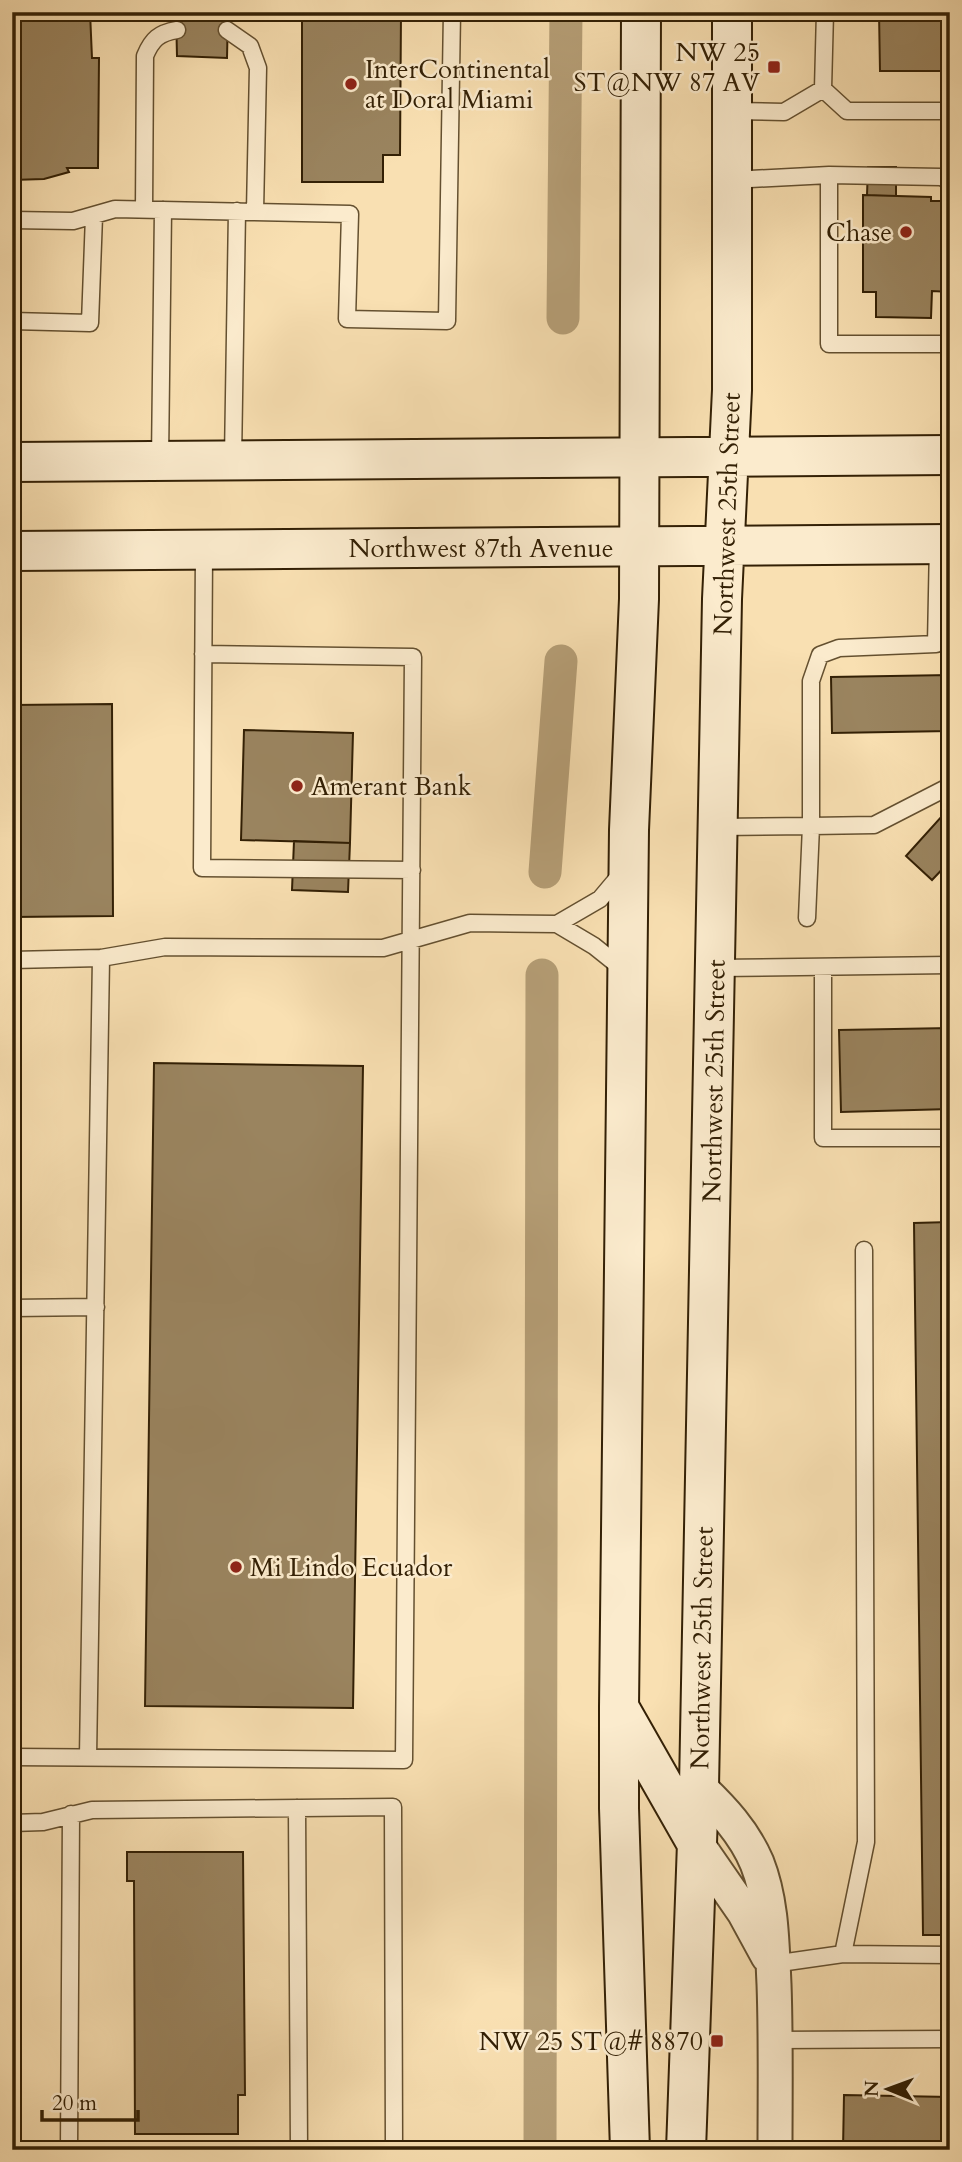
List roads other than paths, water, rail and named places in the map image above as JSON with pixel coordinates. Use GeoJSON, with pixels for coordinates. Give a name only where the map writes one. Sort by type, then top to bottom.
{"type":"FeatureCollection","features":[{"type":"Feature","properties":{"kind":"main road"},"geometry":{"type":"LineString","coordinates":[[630,2150],[619,1808],[619,1707],[629,974],[628,865],[640,548],[641,12]]}},
{"type":"Feature","properties":{"kind":"main road","name":"Northwest 25th Street"},"geometry":{"type":"LineString","coordinates":[[685,2150],[699,1787],[725,547],[730,456],[732,12]]}},
{"type":"Feature","properties":{"kind":"main road"},"geometry":{"type":"LineString","coordinates":[[12,462],[950,455]]}},
{"type":"Feature","properties":{"kind":"main road","name":"Northwest 87th Avenue"},"geometry":{"type":"LineString","coordinates":[[12,551],[204,552],[944,544]]}},
{"type":"Feature","properties":{"kind":"main road"},"geometry":{"type":"LineString","coordinates":[[619,1707],[697,1844]]}},
{"type":"Feature","properties":{"kind":"street"},"geometry":{"type":"LineString","coordinates":[[699,1787],[726,1813],[757,1863],[770,1914],[776,2040],[775,2150]]}},
{"type":"Feature","properties":{"kind":"street"},"geometry":{"type":"LineString","coordinates":[[697,1844],[738,1903],[773,1964]]}},
{"type":"Feature","properties":{"kind":"lane"},"geometry":{"type":"LineString","coordinates":[[12,220],[73,221],[115,209],[350,214],[347,319],[447,321],[452,12]]}},
{"type":"Feature","properties":{"kind":"lane"},"geometry":{"type":"LineString","coordinates":[[825,12],[823,89],[847,111],[950,111]]}},
{"type":"Feature","properties":{"kind":"lane"},"geometry":{"type":"LineString","coordinates":[[144,210],[145,56],[151,42],[162,32],[177,30]]}},
{"type":"Feature","properties":{"kind":"lane"},"geometry":{"type":"LineString","coordinates":[[228,30],[250,46],[258,68],[255,211]]}},
{"type":"Feature","properties":{"kind":"lane"},"geometry":{"type":"LineString","coordinates":[[732,111],[784,112],[823,89]]}},
{"type":"Feature","properties":{"kind":"lane"},"geometry":{"type":"LineString","coordinates":[[732,180],[829,176],[941,177],[950,181]]}},
{"type":"Feature","properties":{"kind":"lane"},"geometry":{"type":"LineString","coordinates":[[829,176],[829,344],[950,344]]}},
{"type":"Feature","properties":{"kind":"lane"},"geometry":{"type":"LineString","coordinates":[[160,460],[163,210]]}},
{"type":"Feature","properties":{"kind":"lane"},"geometry":{"type":"LineString","coordinates":[[233,459],[237,211]]}},
{"type":"Feature","properties":{"kind":"lane"},"geometry":{"type":"LineString","coordinates":[[12,321],[90,323],[94,216]]}},
{"type":"Feature","properties":{"kind":"lane"},"geometry":{"type":"LineString","coordinates":[[807,918],[811,827],[811,681],[820,655],[839,648],[943,644],[944,544]]}},
{"type":"Feature","properties":{"kind":"lane"},"geometry":{"type":"LineString","coordinates":[[204,552],[202,868],[412,870]]}},
{"type":"Feature","properties":{"kind":"lane"},"geometry":{"type":"LineString","coordinates":[[12,1757],[404,1760],[413,657],[203,654]]}},
{"type":"Feature","properties":{"kind":"lane"},"geometry":{"type":"LineString","coordinates":[[719,827],[874,825],[950,786]]}},
{"type":"Feature","properties":{"kind":"lane"},"geometry":{"type":"LineString","coordinates":[[12,960],[101,958],[165,947],[383,948],[470,923],[557,923],[600,898],[628,865]]}},
{"type":"Feature","properties":{"kind":"lane"},"geometry":{"type":"LineString","coordinates":[[557,923],[594,946],[629,974]]}},
{"type":"Feature","properties":{"kind":"lane"},"geometry":{"type":"LineString","coordinates":[[717,968],[943,965],[950,951]]}},
{"type":"Feature","properties":{"kind":"lane"},"geometry":{"type":"LineString","coordinates":[[88,1756],[101,958]]}},
{"type":"Feature","properties":{"kind":"lane"},"geometry":{"type":"LineString","coordinates":[[823,967],[824,1138],[950,1138]]}},
{"type":"Feature","properties":{"kind":"lane"},"geometry":{"type":"LineString","coordinates":[[843,1954],[866,1842],[864,1250]]}},
{"type":"Feature","properties":{"kind":"lane"},"geometry":{"type":"LineString","coordinates":[[12,1308],[96,1307]]}},
{"type":"Feature","properties":{"kind":"lane"},"geometry":{"type":"LineString","coordinates":[[12,1823],[43,1822],[92,1811],[393,1807],[394,2150]]}},
{"type":"Feature","properties":{"kind":"lane"},"geometry":{"type":"LineString","coordinates":[[297,1808],[299,2150]]}},
{"type":"Feature","properties":{"kind":"lane"},"geometry":{"type":"LineString","coordinates":[[69,2150],[71,1815]]}},
{"type":"Feature","properties":{"kind":"lane"},"geometry":{"type":"LineString","coordinates":[[773,1964],[843,1954],[950,1955]]}},
{"type":"Feature","properties":{"kind":"lane"},"geometry":{"type":"LineString","coordinates":[[776,2040],[950,2039]]}},
{"type":"Feature","properties":{"kind":"waterway"},"geometry":{"type":"LineString","coordinates":[[563,318],[566,12]]}},
{"type":"Feature","properties":{"kind":"waterway"},"geometry":{"type":"LineString","coordinates":[[545,872],[561,661]]}},
{"type":"Feature","properties":{"kind":"waterway"},"geometry":{"type":"LineString","coordinates":[[540,2150],[542,975]]}},
{"type":"Feature","properties":{"kind":"place","name":"NW 25 ST@NW 87 AV"},"geometry":{"type":"Point","coordinates":[774,67]}},
{"type":"Feature","properties":{"kind":"place","name":"InterContinental at Doral Miami"},"geometry":{"type":"Point","coordinates":[351,84]}},
{"type":"Feature","properties":{"kind":"place","name":"Chase"},"geometry":{"type":"Point","coordinates":[906,232]}},
{"type":"Feature","properties":{"kind":"place","name":"Amerant Bank"},"geometry":{"type":"Point","coordinates":[297,786]}},
{"type":"Feature","properties":{"kind":"place","name":"Mi Lindo Ecuador"},"geometry":{"type":"Point","coordinates":[236,1567]}},
{"type":"Feature","properties":{"kind":"place","name":"NW 25 ST@# 8870"},"geometry":{"type":"Point","coordinates":[717,2041]}}]}
